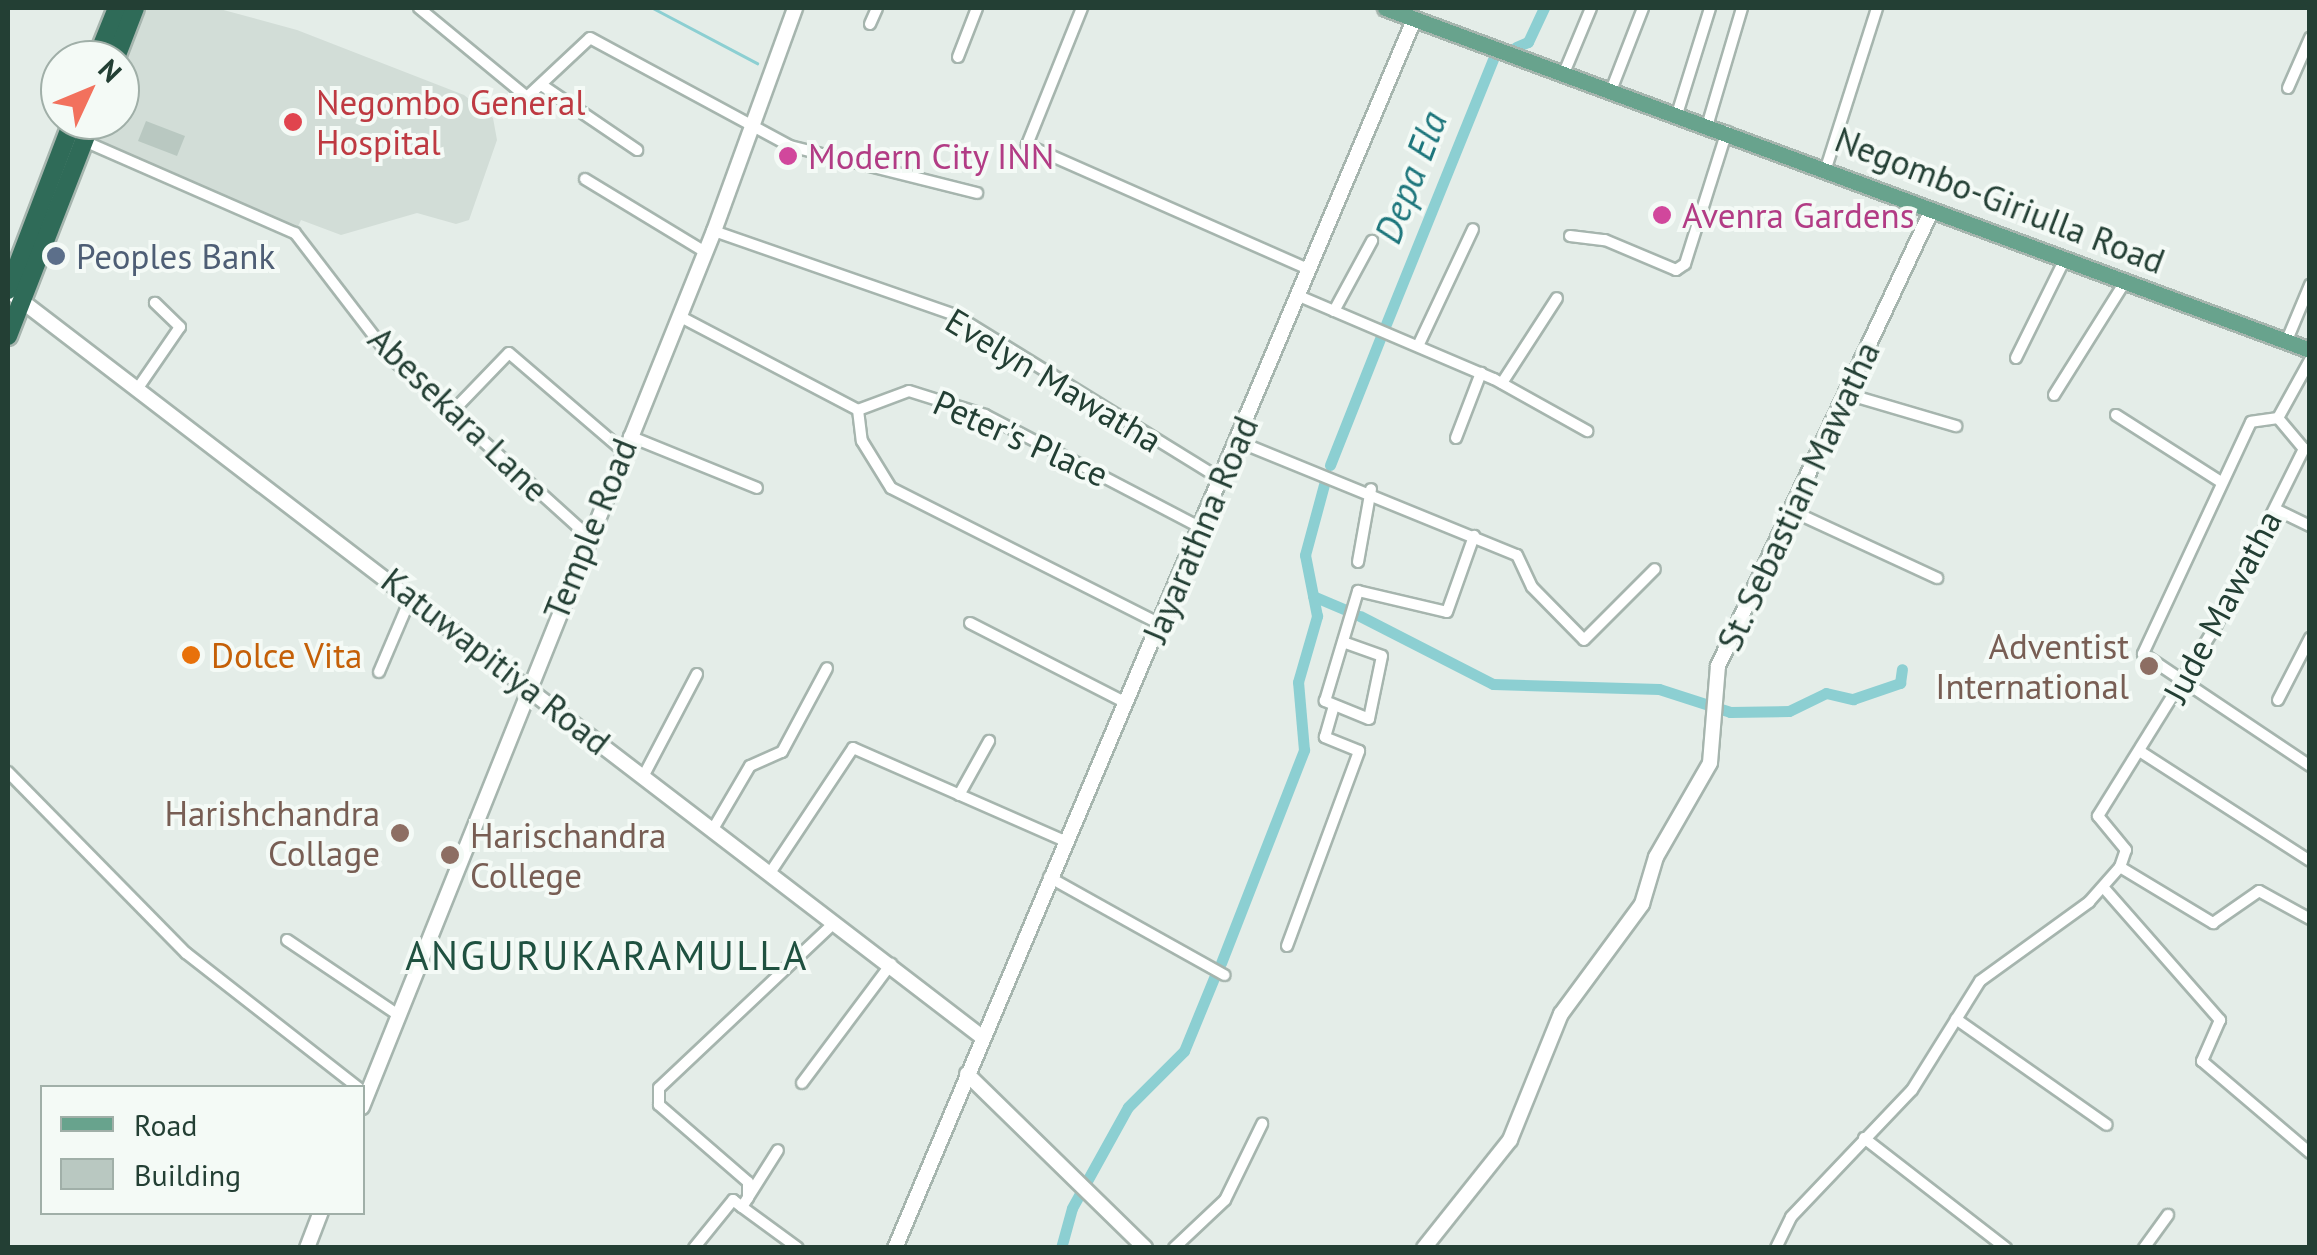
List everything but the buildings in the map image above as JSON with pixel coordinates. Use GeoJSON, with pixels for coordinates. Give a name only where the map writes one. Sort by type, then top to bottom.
{"type":"FeatureCollection","features":[{"type":"Feature","properties":{"kind":"highway"},"geometry":{"type":"LineString","coordinates":[[104,40],[116,8]]}},
{"type":"Feature","properties":{"kind":"highway"},"geometry":{"type":"LineString","coordinates":[[123,40],[135,8]]}},
{"type":"Feature","properties":{"kind":"highway"},"geometry":{"type":"LineString","coordinates":[[8,336],[11,293],[66,140]]}},
{"type":"Feature","properties":{"kind":"highway"},"geometry":{"type":"LineString","coordinates":[[11,293],[84,141]]}},
{"type":"Feature","properties":{"kind":"main road","name":"Negombo-Giriulla Road"},"geometry":{"type":"LineString","coordinates":[[1387,8],[1826,165],[1932,212],[2310,350]]}},
{"type":"Feature","properties":{"kind":"street"},"geometry":{"type":"LineString","coordinates":[[419,8],[527,97],[590,38],[751,130],[977,193]]}},
{"type":"Feature","properties":{"kind":"street","name":"Temple Road"},"geometry":{"type":"LineString","coordinates":[[365,1090],[586,534],[714,231],[795,8]]}},
{"type":"Feature","properties":{"kind":"street"},"geometry":{"type":"LineString","coordinates":[[870,24],[877,8]]}},
{"type":"Feature","properties":{"kind":"street"},"geometry":{"type":"LineString","coordinates":[[958,57],[976,8]]}},
{"type":"Feature","properties":{"kind":"street"},"geometry":{"type":"LineString","coordinates":[[1082,8],[1027,145],[1310,270]]}},
{"type":"Feature","properties":{"kind":"street"},"geometry":{"type":"LineString","coordinates":[[1564,72],[1591,8]]}},
{"type":"Feature","properties":{"kind":"street"},"geometry":{"type":"LineString","coordinates":[[1612,88],[1643,8]]}},
{"type":"Feature","properties":{"kind":"street"},"geometry":{"type":"LineString","coordinates":[[1678,111],[1710,8]]}},
{"type":"Feature","properties":{"kind":"street"},"geometry":{"type":"LineString","coordinates":[[1708,123],[1742,8]]}},
{"type":"Feature","properties":{"kind":"street"},"geometry":{"type":"LineString","coordinates":[[1826,165],[1877,8]]}},
{"type":"Feature","properties":{"kind":"street","name":"Jayarathna Road"},"geometry":{"type":"LineString","coordinates":[[895,1248],[1414,20]]}},
{"type":"Feature","properties":{"kind":"street"},"geometry":{"type":"LineString","coordinates":[[2288,88],[2310,38]]}},
{"type":"Feature","properties":{"kind":"street"},"geometry":{"type":"LineString","coordinates":[[543,86],[637,150]]}},
{"type":"Feature","properties":{"kind":"street"},"geometry":{"type":"LineString","coordinates":[[1570,236],[1605,240],[1676,270],[1685,264],[1727,130]]}},
{"type":"Feature","properties":{"kind":"street","name":"Abesekara Lane"},"geometry":{"type":"LineString","coordinates":[[84,141],[295,233],[390,357],[586,534]]}},
{"type":"Feature","properties":{"kind":"street"},"geometry":{"type":"LineString","coordinates":[[585,179],[705,252]]}},
{"type":"Feature","properties":{"kind":"street","name":"St. Sebastian Mawatha"},"geometry":{"type":"LineString","coordinates":[[1424,1248],[1510,1140],[1561,1014],[1642,904],[1656,857],[1710,763],[1716,682],[1932,212]]}},
{"type":"Feature","properties":{"kind":"street"},"geometry":{"type":"LineString","coordinates":[[1418,346],[1473,229]]}},
{"type":"Feature","properties":{"kind":"street","name":"Evelyn Mawatha"},"geometry":{"type":"LineString","coordinates":[[714,231],[955,316],[1221,479]]}},
{"type":"Feature","properties":{"kind":"street"},"geometry":{"type":"LineString","coordinates":[[1334,311],[1372,241]]}},
{"type":"Feature","properties":{"kind":"street"},"geometry":{"type":"LineString","coordinates":[[2016,358],[2065,259]]}},
{"type":"Feature","properties":{"kind":"street"},"geometry":{"type":"LineString","coordinates":[[2054,395],[2125,282]]}},
{"type":"Feature","properties":{"kind":"street"},"geometry":{"type":"LineString","coordinates":[[2287,340],[2310,286]]}},
{"type":"Feature","properties":{"kind":"street","name":"Katuwapitiya Road"},"geometry":{"type":"LineString","coordinates":[[11,293],[527,684],[982,1037]]}},
{"type":"Feature","properties":{"kind":"street"},"geometry":{"type":"LineString","coordinates":[[1299,296],[1481,373],[1587,431]]}},
{"type":"Feature","properties":{"kind":"street"},"geometry":{"type":"LineString","coordinates":[[1502,383],[1557,298]]}},
{"type":"Feature","properties":{"kind":"street"},"geometry":{"type":"LineString","coordinates":[[138,388],[180,326],[155,303]]}},
{"type":"Feature","properties":{"kind":"street"},"geometry":{"type":"LineString","coordinates":[[678,316],[858,410],[862,441],[891,488],[1160,624]]}},
{"type":"Feature","properties":{"kind":"street"},"geometry":{"type":"LineString","coordinates":[[450,413],[510,353],[625,442],[758,488]]}},
{"type":"Feature","properties":{"kind":"street"},"geometry":{"type":"LineString","coordinates":[[2310,360],[2278,418],[2251,422],[2144,644],[2151,661],[2310,766]]}},
{"type":"Feature","properties":{"kind":"street"},"geometry":{"type":"LineString","coordinates":[[1456,438],[1481,373]]}},
{"type":"Feature","properties":{"kind":"street","name":"Peter's Place"},"geometry":{"type":"LineString","coordinates":[[858,410],[884,396],[928,394],[1089,464],[1199,527]]}},
{"type":"Feature","properties":{"kind":"street"},"geometry":{"type":"LineString","coordinates":[[1847,394],[1956,426]]}},
{"type":"Feature","properties":{"kind":"street"},"geometry":{"type":"LineString","coordinates":[[2116,415],[2220,482]]}},
{"type":"Feature","properties":{"kind":"street","name":"Jude Mawatha"},"geometry":{"type":"LineString","coordinates":[[2120,867],[2126,850],[2098,816],[2106,798],[2141,752],[2185,681],[2304,449],[2278,418]]}},
{"type":"Feature","properties":{"kind":"street"},"geometry":{"type":"LineString","coordinates":[[1237,441],[1371,490],[1517,555],[1532,586],[1584,640],[1655,568]]}},
{"type":"Feature","properties":{"kind":"street"},"geometry":{"type":"LineString","coordinates":[[1358,562],[1371,490]]}},
{"type":"Feature","properties":{"kind":"street"},"geometry":{"type":"LineString","coordinates":[[2275,509],[2310,526]]}},
{"type":"Feature","properties":{"kind":"street"},"geometry":{"type":"LineString","coordinates":[[1792,511],[1938,578]]}},
{"type":"Feature","properties":{"kind":"street"},"geometry":{"type":"LineString","coordinates":[[1343,642],[1382,656],[1374,712],[1369,719],[1333,709],[1326,701],[1343,642],[1362,587],[1448,612],[1474,536]]}},
{"type":"Feature","properties":{"kind":"street"},"geometry":{"type":"LineString","coordinates":[[379,672],[412,596]]}},
{"type":"Feature","properties":{"kind":"street"},"geometry":{"type":"LineString","coordinates":[[970,623],[1126,703]]}},
{"type":"Feature","properties":{"kind":"street"},"geometry":{"type":"LineString","coordinates":[[2278,700],[2310,638]]}},
{"type":"Feature","properties":{"kind":"street"},"geometry":{"type":"LineString","coordinates":[[713,829],[750,766],[782,752],[827,668]]}},
{"type":"Feature","properties":{"kind":"street"},"geometry":{"type":"LineString","coordinates":[[644,775],[698,674]]}},
{"type":"Feature","properties":{"kind":"street"},"geometry":{"type":"LineString","coordinates":[[1287,946],[1360,751],[1325,737],[1333,709]]}},
{"type":"Feature","properties":{"kind":"street"},"geometry":{"type":"LineString","coordinates":[[959,795],[988,741]]}},
{"type":"Feature","properties":{"kind":"street"},"geometry":{"type":"LineString","coordinates":[[770,873],[853,748],[1065,841]]}},
{"type":"Feature","properties":{"kind":"street"},"geometry":{"type":"LineString","coordinates":[[2141,752],[2310,861]]}},
{"type":"Feature","properties":{"kind":"street"},"geometry":{"type":"LineString","coordinates":[[8,772],[186,953],[351,1085]]}},
{"type":"Feature","properties":{"kind":"street"},"geometry":{"type":"LineString","coordinates":[[1776,1248],[1791,1217],[1912,1090],[1956,1018],[2008,954],[2104,888],[2120,867],[2212,923],[2259,891],[2310,920]]}},
{"type":"Feature","properties":{"kind":"street"},"geometry":{"type":"LineString","coordinates":[[1049,877],[1224,975]]}},
{"type":"Feature","properties":{"kind":"street"},"geometry":{"type":"LineString","coordinates":[[2104,888],[2220,1020],[2202,1061],[2310,1153]]}},
{"type":"Feature","properties":{"kind":"street"},"geometry":{"type":"LineString","coordinates":[[745,1203],[748,1182],[659,1106],[659,1088],[834,923]]}},
{"type":"Feature","properties":{"kind":"street"},"geometry":{"type":"LineString","coordinates":[[287,940],[398,1015]]}},
{"type":"Feature","properties":{"kind":"street"},"geometry":{"type":"LineString","coordinates":[[802,1083],[891,964]]}},
{"type":"Feature","properties":{"kind":"street"},"geometry":{"type":"LineString","coordinates":[[1956,1018],[2107,1125]]}},
{"type":"Feature","properties":{"kind":"street"},"geometry":{"type":"LineString","coordinates":[[967,1074],[1146,1248]]}},
{"type":"Feature","properties":{"kind":"street"},"geometry":{"type":"LineString","coordinates":[[1174,1248],[1225,1200],[1262,1124]]}},
{"type":"Feature","properties":{"kind":"street"},"geometry":{"type":"LineString","coordinates":[[1864,1138],[2006,1248]]}},
{"type":"Feature","properties":{"kind":"street"},"geometry":{"type":"LineString","coordinates":[[745,1203],[778,1150]]}},
{"type":"Feature","properties":{"kind":"street"},"geometry":{"type":"LineString","coordinates":[[694,1248],[733,1200],[745,1203],[798,1248]]}},
{"type":"Feature","properties":{"kind":"street"},"geometry":{"type":"LineString","coordinates":[[2144,1248],[2168,1214]]}},
{"type":"Feature","properties":{"kind":"street"},"geometry":{"type":"LineString","coordinates":[[307,1248],[320,1215]]}},
{"type":"Feature","properties":{"kind":"shaded area","name":"Negombo General Hospital"},"geometry":{"type":"Polygon","coordinates":[[[135,8],[216,8],[297,30],[464,95],[493,118],[497,140],[469,220],[456,224],[417,213],[341,235],[301,220],[295,233],[84,141],[140,140],[140,40],[126,40],[135,8]]]}},
{"type":"Feature","properties":{"kind":"waterway"},"geometry":{"type":"LineString","coordinates":[[653,8],[757,63]]}},
{"type":"Feature","properties":{"kind":"waterway"},"geometry":{"type":"LineString","coordinates":[[1516,47],[1528,42],[1544,8]]}},
{"type":"Feature","properties":{"kind":"waterway","name":"Depa Ela"},"geometry":{"type":"LineString","coordinates":[[1386,324],[1494,57]]}},
{"type":"Feature","properties":{"kind":"waterway"},"geometry":{"type":"LineString","coordinates":[[1330,465],[1380,339]]}},
{"type":"Feature","properties":{"kind":"waterway"},"geometry":{"type":"LineString","coordinates":[[1221,963],[1304,750],[1298,682],[1317,616],[1305,555],[1325,481]]}},
{"type":"Feature","properties":{"kind":"waterway"},"geometry":{"type":"LineString","coordinates":[[1313,596],[1344,609]]}},
{"type":"Feature","properties":{"kind":"waterway"},"geometry":{"type":"LineString","coordinates":[[1360,616],[1493,684],[1659,689],[1730,712],[1789,711],[1826,693],[1853,699],[1900,683],[1902,669]]}},
{"type":"Feature","properties":{"kind":"waterway"},"geometry":{"type":"LineString","coordinates":[[1061,1248],[1072,1208],[1128,1107],[1184,1051],[1214,978]]}},
{"type":"Feature","properties":{"kind":"place","name":"Negombo General Hospital"},"geometry":{"type":"Point","coordinates":[293,122]}},
{"type":"Feature","properties":{"kind":"place","name":"Modern City INN"},"geometry":{"type":"Point","coordinates":[788,156]}},
{"type":"Feature","properties":{"kind":"place","name":"Avenra Gardens"},"geometry":{"type":"Point","coordinates":[1662,215]}},
{"type":"Feature","properties":{"kind":"place","name":"Peoples Bank"},"geometry":{"type":"Point","coordinates":[56,256]}},
{"type":"Feature","properties":{"kind":"place","name":"Dolce Vita"},"geometry":{"type":"Point","coordinates":[191,655]}},
{"type":"Feature","properties":{"kind":"place","name":"Adventist International"},"geometry":{"type":"Point","coordinates":[2149,666]}},
{"type":"Feature","properties":{"kind":"place","name":"Harishchandra Collage"},"geometry":{"type":"Point","coordinates":[400,833]}},
{"type":"Feature","properties":{"kind":"place","name":"Harischandra College"},"geometry":{"type":"Point","coordinates":[450,855]}},
{"type":"Feature","properties":{"kind":"district","name":"ANGURUKARAMULLA"},"geometry":{"type":"Point","coordinates":[607,955]}}]}
